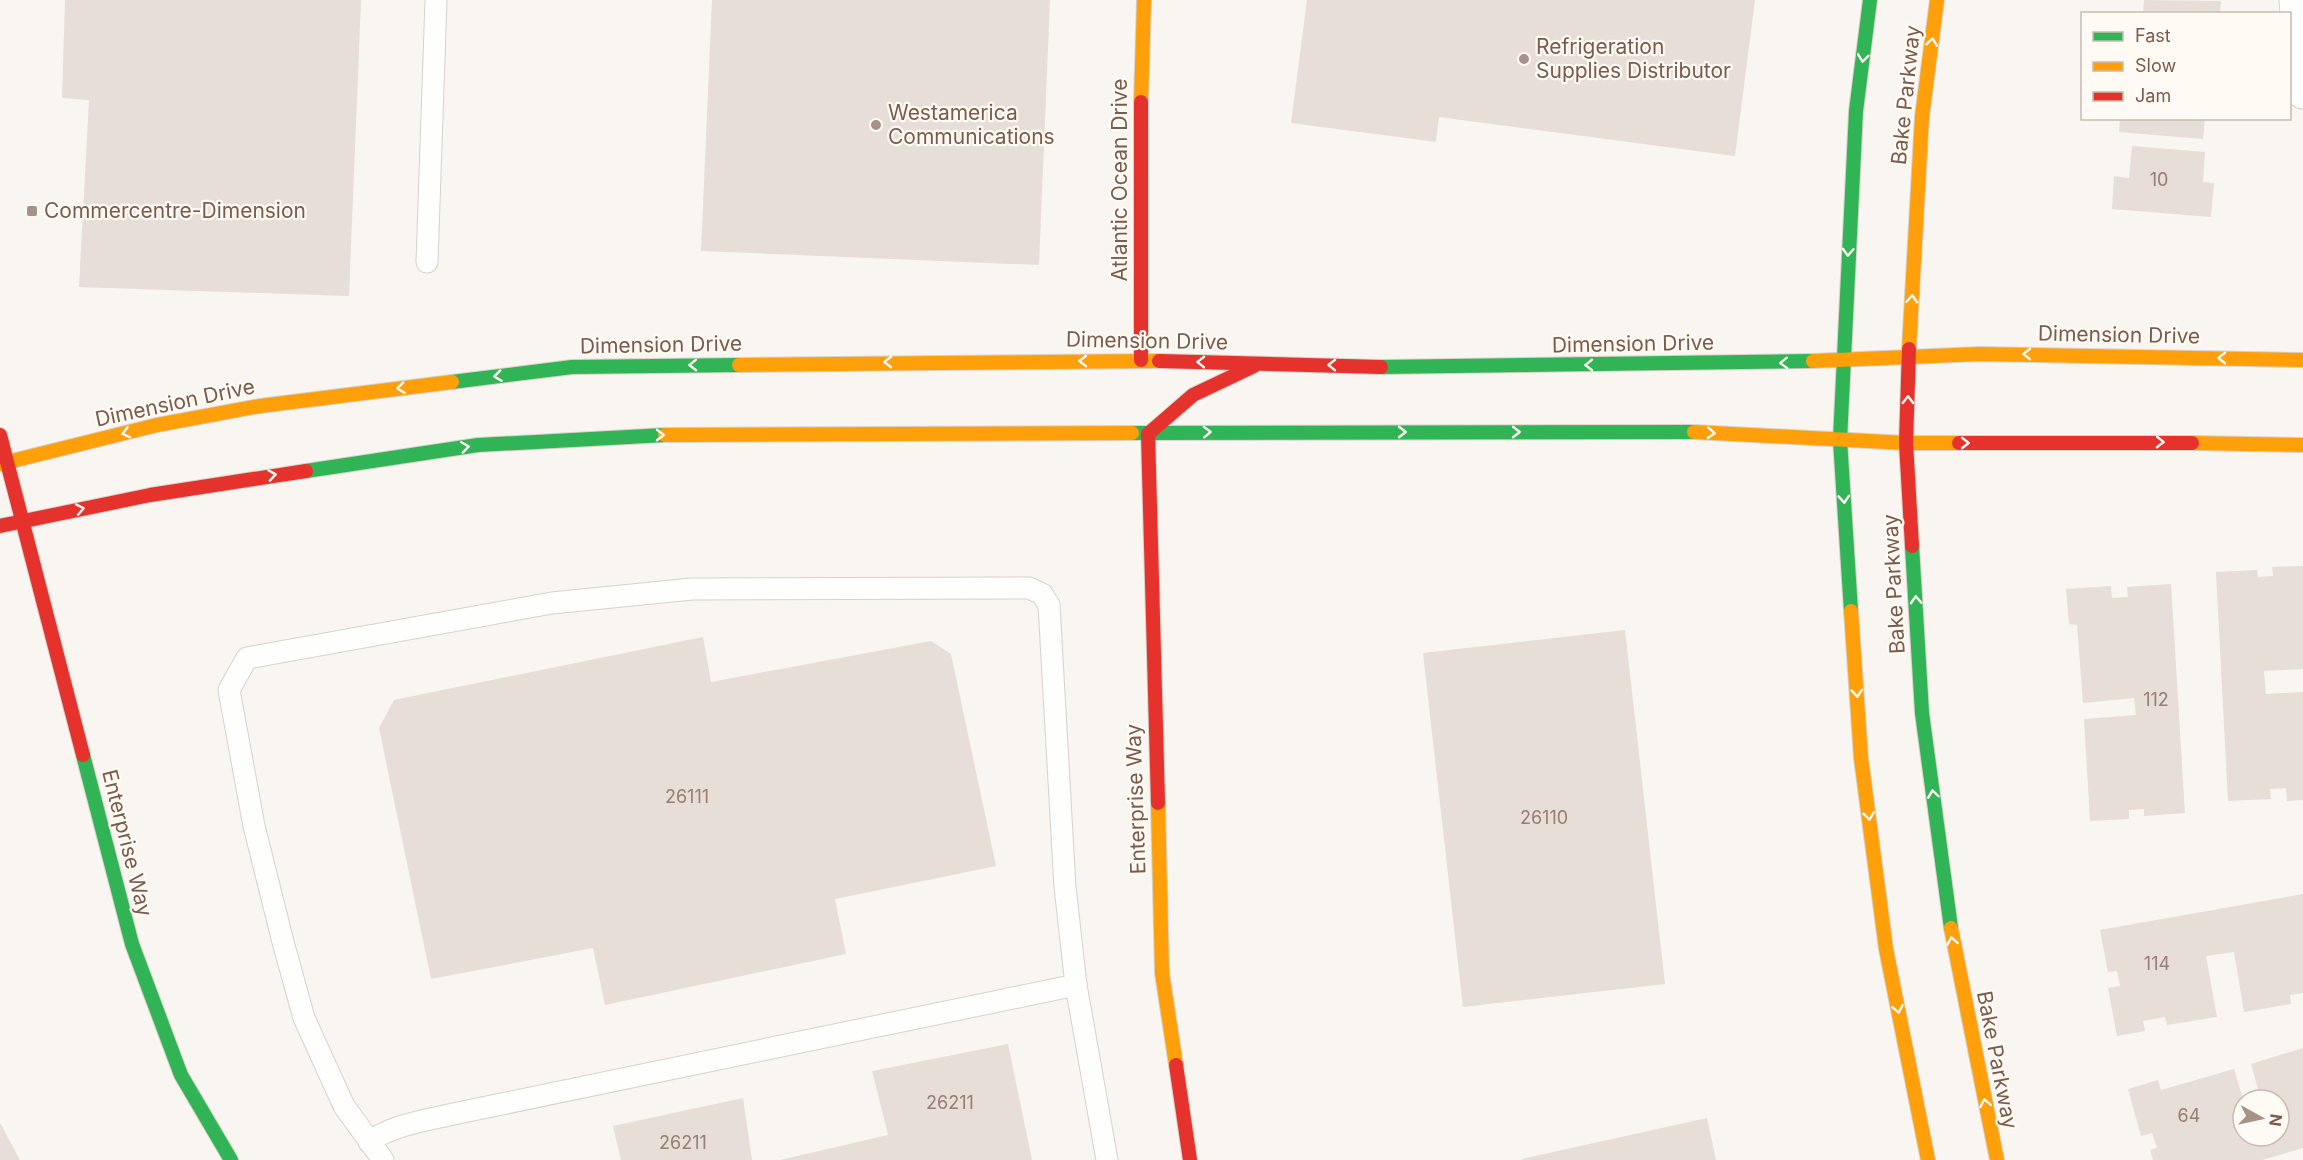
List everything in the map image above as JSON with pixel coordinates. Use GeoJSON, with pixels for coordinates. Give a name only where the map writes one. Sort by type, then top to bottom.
{"type":"FeatureCollection","features":[{"type":"Feature","properties":{"kind":"main road","name":"Atlantic Ocean Drive"},"geometry":{"type":"LineString","coordinates":[[1141,360],[1140,145],[1144,0]]}},
{"type":"Feature","properties":{"kind":"main road","name":"Bake Parkway"},"geometry":{"type":"LineString","coordinates":[[1870,0],[1856,111],[1842,360],[1840,440],[1861,758],[1886,949],[1928,1160]]}},
{"type":"Feature","properties":{"kind":"main road","name":"Bake Parkway"},"geometry":{"type":"LineString","coordinates":[[1937,0],[1922,117],[1906,443],[1922,713],[1952,938],[1997,1160]]}},
{"type":"Feature","properties":{"kind":"main road","name":"Dimension Drive"},"geometry":{"type":"LineString","coordinates":[[3,463],[157,425],[260,406],[572,367],[1141,360],[1391,367],[1768,363],[1988,354],[2303,360]]}},
{"type":"Feature","properties":{"kind":"main road"},"geometry":{"type":"LineString","coordinates":[[1148,434],[1193,395],[1259,363]]}},
{"type":"Feature","properties":{"kind":"main road"},"geometry":{"type":"LineString","coordinates":[[0,526],[162,493],[478,445],[644,435],[1668,431],[1906,443],[2114,442],[2303,445]]}},
{"type":"Feature","properties":{"kind":"main road","name":"Enterprise Way"},"geometry":{"type":"LineString","coordinates":[[1148,434],[1162,973],[1190,1160]]}},
{"type":"Feature","properties":{"kind":"main road","name":"Enterprise Way"},"geometry":{"type":"LineString","coordinates":[[0,435],[3,463],[23,520],[132,944],[181,1075],[231,1160]]}},
{"type":"Feature","properties":{"kind":"street"},"geometry":{"type":"LineString","coordinates":[[2296,0],[2303,92]]}},
{"type":"Feature","properties":{"kind":"lane"},"geometry":{"type":"LineString","coordinates":[[427,262],[436,0]]}},
{"type":"Feature","properties":{"kind":"lane"},"geometry":{"type":"LineString","coordinates":[[383,1160],[344,1106],[304,1018],[254,826],[229,690],[247,658],[552,603],[692,589],[1029,588],[1042,594],[1049,605],[1065,887],[1076,985],[1107,1160]]}},
{"type":"Feature","properties":{"kind":"lane"},"geometry":{"type":"LineString","coordinates":[[369,1142],[407,1125],[458,1113],[1076,985]]}},
{"type":"Feature","properties":{"kind":"building"},"geometry":{"type":"Polygon","coordinates":[[[65,0],[361,0],[349,296],[79,287],[89,100],[62,98],[65,0]]]}},
{"type":"Feature","properties":{"kind":"building","name":"Westamerica Communications"},"geometry":{"type":"Polygon","coordinates":[[[712,0],[1050,0],[1039,265],[701,251],[712,0]]]}},
{"type":"Feature","properties":{"kind":"building","name":"Refrigeration Supplies Distributor"},"geometry":{"type":"Polygon","coordinates":[[[1307,0],[1755,0],[1735,156],[1439,117],[1436,142],[1291,123],[1307,0]]]}},
{"type":"Feature","properties":{"kind":"building"},"geometry":{"type":"Polygon","coordinates":[[[2144,0],[2221,1],[2220,12],[2143,12],[2144,0]]]}},
{"type":"Feature","properties":{"kind":"building"},"geometry":{"type":"Polygon","coordinates":[[[2120,120],[2205,120],[2203,139],[2119,132],[2120,120]]]}},
{"type":"Feature","properties":{"kind":"building"},"geometry":{"type":"Polygon","coordinates":[[[2132,146],[2205,152],[2203,182],[2214,183],[2211,217],[2112,209],[2114,176],[2129,178],[2132,146]]]}},
{"type":"Feature","properties":{"kind":"building"},"geometry":{"type":"Polygon","coordinates":[[[2303,566],[2303,669],[2264,671],[2266,694],[2303,692],[2303,800],[2287,801],[2286,788],[2270,789],[2271,799],[2228,801],[2216,572],[2257,570],[2258,577],[2273,576],[2272,567],[2303,566]]]}},
{"type":"Feature","properties":{"kind":"building"},"geometry":{"type":"Polygon","coordinates":[[[2171,584],[2185,813],[2144,816],[2144,809],[2129,810],[2129,819],[2090,821],[2084,719],[2136,715],[2134,698],[2083,703],[2077,625],[2069,624],[2066,589],[2111,586],[2112,598],[2128,597],[2127,587],[2171,584]]]}},
{"type":"Feature","properties":{"kind":"building"},"geometry":{"type":"Polygon","coordinates":[[[1625,630],[1665,984],[1463,1007],[1423,653],[1625,630]]]}},
{"type":"Feature","properties":{"kind":"building"},"geometry":{"type":"Polygon","coordinates":[[[703,637],[711,682],[931,641],[951,654],[996,866],[835,899],[846,954],[605,1005],[593,948],[431,979],[379,728],[394,700],[703,637]]]}},
{"type":"Feature","properties":{"kind":"building"},"geometry":{"type":"Polygon","coordinates":[[[2303,894],[2303,993],[2290,995],[2291,1004],[2244,1012],[2234,952],[2206,956],[2217,1017],[2167,1025],[2165,1017],[2143,1021],[2145,1031],[2117,1036],[2108,988],[2120,986],[2117,971],[2108,972],[2100,930],[2303,894]]]}},
{"type":"Feature","properties":{"kind":"building"},"geometry":{"type":"Polygon","coordinates":[[[1008,1044],[1032,1160],[780,1160],[888,1135],[872,1071],[1008,1044]]]}},
{"type":"Feature","properties":{"kind":"building"},"geometry":{"type":"Polygon","coordinates":[[[2303,1048],[2303,1148],[2262,1160],[2153,1160],[2150,1150],[2157,1148],[2152,1133],[2141,1136],[2128,1089],[2158,1080],[2161,1090],[2234,1069],[2240,1088],[2231,1088],[2231,1148],[2291,1148],[2291,1088],[2258,1088],[2251,1064],[2303,1048]]]}},
{"type":"Feature","properties":{"kind":"building"},"geometry":{"type":"Polygon","coordinates":[[[743,1098],[752,1160],[621,1160],[613,1126],[743,1098]]]}},
{"type":"Feature","properties":{"kind":"building"},"geometry":{"type":"Polygon","coordinates":[[[1707,1118],[1716,1160],[1522,1160],[1522,1159],[1707,1118]]]}},
{"type":"Feature","properties":{"kind":"building"},"geometry":{"type":"Polygon","coordinates":[[[0,1123],[20,1160],[0,1160],[0,1123]]]}},
{"type":"Feature","properties":{"kind":"traffic: fast"},"geometry":{"type":"LineString","coordinates":[[1851,611],[1840,440],[1856,111],[1870,0]]}},
{"type":"Feature","properties":{"kind":"traffic: fast"},"geometry":{"type":"LineString","coordinates":[[1381,367],[1813,361]]}},
{"type":"Feature","properties":{"kind":"traffic: fast"},"geometry":{"type":"LineString","coordinates":[[452,382],[572,367],[739,365]]}},
{"type":"Feature","properties":{"kind":"traffic: fast"},"geometry":{"type":"LineString","coordinates":[[1132,433],[1694,432]]}},
{"type":"Feature","properties":{"kind":"traffic: fast"},"geometry":{"type":"LineString","coordinates":[[306,471],[478,445],[665,435]]}},
{"type":"Feature","properties":{"kind":"traffic: fast"},"geometry":{"type":"LineString","coordinates":[[1912,546],[1922,713],[1951,928]]}},
{"type":"Feature","properties":{"kind":"traffic: fast"},"geometry":{"type":"LineString","coordinates":[[83,755],[132,944],[181,1075],[231,1160]]}},
{"type":"Feature","properties":{"kind":"traffic: slow"},"geometry":{"type":"LineString","coordinates":[[1141,102],[1144,0]]}},
{"type":"Feature","properties":{"kind":"traffic: slow"},"geometry":{"type":"LineString","coordinates":[[1909,349],[1922,117],[1937,0]]}},
{"type":"Feature","properties":{"kind":"traffic: slow"},"geometry":{"type":"LineString","coordinates":[[1813,361],[1980,354],[2303,360]]}},
{"type":"Feature","properties":{"kind":"traffic: slow"},"geometry":{"type":"LineString","coordinates":[[739,365],[1159,361]]}},
{"type":"Feature","properties":{"kind":"traffic: slow"},"geometry":{"type":"LineString","coordinates":[[0,464],[157,425],[260,406],[452,382]]}},
{"type":"Feature","properties":{"kind":"traffic: slow"},"geometry":{"type":"LineString","coordinates":[[1694,432],[1906,443],[1959,443]]}},
{"type":"Feature","properties":{"kind":"traffic: slow"},"geometry":{"type":"LineString","coordinates":[[665,435],[1132,433]]}},
{"type":"Feature","properties":{"kind":"traffic: slow"},"geometry":{"type":"LineString","coordinates":[[2192,443],[2303,445]]}},
{"type":"Feature","properties":{"kind":"traffic: slow"},"geometry":{"type":"LineString","coordinates":[[1851,611],[1861,758],[1886,949],[1928,1160]]}},
{"type":"Feature","properties":{"kind":"traffic: slow"},"geometry":{"type":"LineString","coordinates":[[1158,803],[1162,973],[1176,1065]]}},
{"type":"Feature","properties":{"kind":"traffic: slow"},"geometry":{"type":"LineString","coordinates":[[1951,928],[1997,1160]]}},
{"type":"Feature","properties":{"kind":"traffic: jam"},"geometry":{"type":"LineString","coordinates":[[1141,102],[1141,360]]}},
{"type":"Feature","properties":{"kind":"traffic: jam"},"geometry":{"type":"LineString","coordinates":[[1909,349],[1906,443],[1912,546]]}},
{"type":"Feature","properties":{"kind":"traffic: jam"},"geometry":{"type":"LineString","coordinates":[[1159,361],[1381,367]]}},
{"type":"Feature","properties":{"kind":"traffic: jam"},"geometry":{"type":"LineString","coordinates":[[1148,434],[1193,395],[1254,366]]}},
{"type":"Feature","properties":{"kind":"traffic: jam"},"geometry":{"type":"LineString","coordinates":[[1148,434],[1158,803]]}},
{"type":"Feature","properties":{"kind":"traffic: jam"},"geometry":{"type":"LineString","coordinates":[[0,435],[83,755]]}},
{"type":"Feature","properties":{"kind":"traffic: jam"},"geometry":{"type":"LineString","coordinates":[[1959,443],[2192,443]]}},
{"type":"Feature","properties":{"kind":"traffic: jam"},"geometry":{"type":"LineString","coordinates":[[0,526],[150,495],[306,471]]}},
{"type":"Feature","properties":{"kind":"traffic: jam"},"geometry":{"type":"LineString","coordinates":[[1176,1065],[1190,1160]]}},
{"type":"Feature","properties":{"kind":"place","name":"Refrigeration Supplies Distributor"},"geometry":{"type":"Point","coordinates":[1524,59]}},
{"type":"Feature","properties":{"kind":"place","name":"Westamerica Communications"},"geometry":{"type":"Point","coordinates":[876,125]}},
{"type":"Feature","properties":{"kind":"place","name":"Commercentre-Dimension"},"geometry":{"type":"Point","coordinates":[32,211]}}]}
